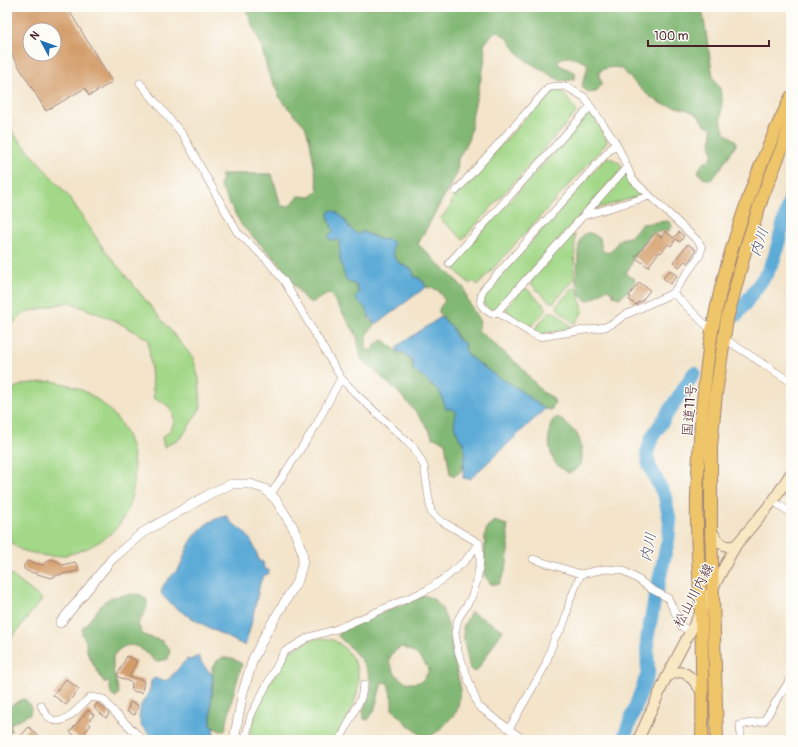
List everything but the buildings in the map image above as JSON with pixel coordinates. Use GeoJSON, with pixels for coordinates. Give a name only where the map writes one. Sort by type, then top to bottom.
{"type":"FeatureCollection","features":[{"type":"Feature","properties":{"kind":"highway","name":"国道11号"},"geometry":{"type":"LineString","coordinates":[[702,740],[698,496],[702,413],[712,331],[724,281],[746,206],[767,151],[791,97]]}},
{"type":"Feature","properties":{"kind":"highway","name":"国道11号"},"geometry":{"type":"LineString","coordinates":[[717,740],[711,528],[711,447],[716,393],[727,319],[749,238],[762,198],[791,125]]}},
{"type":"Feature","properties":{"kind":"main road","name":"松山川内線"},"geometry":{"type":"LineString","coordinates":[[638,740],[666,678],[736,545],[772,501],[791,473]]}},
{"type":"Feature","properties":{"kind":"main road"},"geometry":{"type":"LineString","coordinates":[[711,528],[717,540],[722,544],[727,546],[736,545]]}},
{"type":"Feature","properties":{"kind":"main road"},"geometry":{"type":"LineString","coordinates":[[666,678],[672,673],[685,673],[690,676],[702,692]]}},
{"type":"Feature","properties":{"kind":"street"},"geometry":{"type":"LineString","coordinates":[[140,83],[183,135],[237,232],[267,260],[284,281],[341,378],[414,448],[424,466],[431,512],[438,519],[479,543]]}},
{"type":"Feature","properties":{"kind":"street"},"geometry":{"type":"LineString","coordinates":[[456,191],[549,87],[564,86],[584,97],[616,144],[633,180],[699,242],[702,248],[700,255],[673,293],[623,316],[614,323],[605,327],[539,337],[497,312]]}},
{"type":"Feature","properties":{"kind":"street"},"geometry":{"type":"LineString","coordinates":[[449,263],[590,107]]}},
{"type":"Feature","properties":{"kind":"street"},"geometry":{"type":"LineString","coordinates":[[616,144],[483,290],[480,297],[480,304],[484,310],[492,314],[497,312],[627,167]]}},
{"type":"Feature","properties":{"kind":"street"},"geometry":{"type":"LineString","coordinates":[[582,216],[650,196]]}},
{"type":"Feature","properties":{"kind":"street"},"geometry":{"type":"LineString","coordinates":[[673,293],[712,331],[791,382]]}},
{"type":"Feature","properties":{"kind":"street"},"geometry":{"type":"LineString","coordinates":[[271,494],[315,427],[341,378]]}},
{"type":"Feature","properties":{"kind":"street"},"geometry":{"type":"LineString","coordinates":[[60,623],[112,559],[132,542],[156,525],[213,492],[232,484],[240,483],[265,489],[271,494],[282,509],[297,534],[303,561],[298,580],[266,633],[253,659],[243,692],[234,740]]}},
{"type":"Feature","properties":{"kind":"street"},"geometry":{"type":"LineString","coordinates":[[772,501],[791,512]]}},
{"type":"Feature","properties":{"kind":"street"},"geometry":{"type":"LineString","coordinates":[[479,543],[480,562],[477,581],[471,598],[458,620],[455,634],[458,651],[478,706],[524,740]]}},
{"type":"Feature","properties":{"kind":"street"},"geometry":{"type":"LineString","coordinates":[[245,740],[251,715],[284,652],[309,637],[337,629],[427,590],[445,578],[466,560],[479,543]]}},
{"type":"Feature","properties":{"kind":"street"},"geometry":{"type":"LineString","coordinates":[[533,559],[581,574],[605,569],[622,570],[668,598],[682,627],[690,631]]}},
{"type":"Feature","properties":{"kind":"street"},"geometry":{"type":"LineString","coordinates":[[509,730],[545,666],[555,637],[562,628],[570,600],[581,574]]}},
{"type":"Feature","properties":{"kind":"street"},"geometry":{"type":"LineString","coordinates":[[741,740],[740,724],[764,721],[791,678]]}},
{"type":"Feature","properties":{"kind":"street"},"geometry":{"type":"LineString","coordinates":[[340,740],[361,698],[364,684]]}},
{"type":"Feature","properties":{"kind":"street"},"geometry":{"type":"LineString","coordinates":[[41,705],[47,717],[52,721],[59,721],[68,717],[90,697],[103,699],[143,740]]}},
{"type":"Feature","properties":{"kind":"green space"},"geometry":{"type":"Polygon","coordinates":[[[245,7],[699,7],[703,14],[713,77],[720,89],[722,99],[721,119],[724,132],[736,141],[736,145],[711,180],[703,178],[698,171],[703,163],[709,161],[713,154],[711,147],[712,128],[704,124],[697,114],[685,109],[662,104],[649,96],[621,68],[615,67],[600,71],[599,76],[602,83],[596,92],[589,93],[582,87],[587,69],[587,63],[567,57],[561,59],[558,62],[559,65],[576,73],[574,79],[566,81],[559,80],[527,61],[518,53],[507,38],[497,31],[493,33],[484,45],[485,56],[483,70],[468,141],[458,159],[457,173],[418,244],[464,288],[468,301],[480,322],[478,330],[522,368],[542,392],[552,397],[555,402],[551,410],[545,409],[511,384],[496,376],[467,355],[464,343],[458,339],[453,329],[440,315],[439,309],[445,301],[438,290],[426,287],[422,280],[414,276],[412,269],[401,264],[395,258],[388,239],[381,240],[363,232],[357,234],[352,231],[344,219],[328,215],[333,231],[339,240],[346,280],[356,285],[362,304],[369,313],[369,319],[375,325],[367,336],[366,349],[371,351],[376,344],[383,340],[398,352],[403,352],[413,363],[413,370],[438,390],[447,410],[450,408],[456,412],[466,453],[462,470],[455,476],[450,474],[445,442],[433,438],[417,413],[396,390],[361,359],[357,336],[330,293],[311,303],[304,298],[277,261],[242,226],[220,186],[222,174],[272,174],[281,206],[289,206],[299,196],[311,197],[318,190],[310,141],[305,126],[281,100],[268,72],[261,45],[245,7]]]}},
{"type":"Feature","properties":{"kind":"green space"},"geometry":{"type":"Polygon","coordinates":[[[561,90],[577,112],[463,239],[440,219],[451,206],[451,201],[550,91],[561,90]]]}},
{"type":"Feature","properties":{"kind":"green space"},"geometry":{"type":"Polygon","coordinates":[[[587,115],[592,115],[607,140],[606,144],[478,285],[473,281],[470,284],[451,266],[587,115]]]}},
{"type":"Feature","properties":{"kind":"green space"},"geometry":{"type":"Polygon","coordinates":[[[7,120],[13,133],[70,198],[103,248],[193,358],[199,379],[201,407],[182,437],[164,447],[162,437],[172,427],[174,421],[171,410],[167,405],[154,399],[148,339],[114,320],[69,302],[23,313],[15,322],[7,323],[7,120]]]}},
{"type":"Feature","properties":{"kind":"green space"},"geometry":{"type":"Polygon","coordinates":[[[608,157],[620,163],[622,169],[493,312],[484,305],[484,295],[608,157]]]}},
{"type":"Feature","properties":{"kind":"green space"},"geometry":{"type":"Polygon","coordinates":[[[625,172],[628,178],[642,193],[636,197],[596,208],[597,202],[625,172]]]}},
{"type":"Feature","properties":{"kind":"green space"},"geometry":{"type":"Polygon","coordinates":[[[666,221],[670,222],[672,226],[669,231],[665,230],[662,232],[654,232],[645,241],[633,258],[626,273],[628,276],[634,278],[635,281],[627,292],[619,298],[614,296],[612,292],[607,289],[587,301],[580,296],[580,287],[576,281],[576,273],[580,242],[585,234],[594,234],[600,239],[602,250],[605,252],[610,252],[620,239],[630,237],[642,224],[666,221]]]}},
{"type":"Feature","properties":{"kind":"green space"},"geometry":{"type":"Polygon","coordinates":[[[572,235],[575,235],[574,280],[554,302],[550,302],[532,285],[531,280],[572,235]]]}},
{"type":"Feature","properties":{"kind":"green space"},"geometry":{"type":"Polygon","coordinates":[[[573,288],[578,288],[579,299],[582,306],[582,313],[574,324],[558,309],[557,305],[573,288]]]}},
{"type":"Feature","properties":{"kind":"green space"},"geometry":{"type":"Polygon","coordinates":[[[523,289],[527,289],[546,307],[546,311],[530,327],[527,327],[507,312],[506,308],[523,289]]]}},
{"type":"Feature","properties":{"kind":"green space"},"geometry":{"type":"Polygon","coordinates":[[[549,312],[555,312],[572,328],[542,334],[537,333],[534,330],[549,312]]]}},
{"type":"Feature","properties":{"kind":"green space"},"geometry":{"type":"Polygon","coordinates":[[[52,381],[68,385],[88,393],[112,413],[128,437],[134,461],[134,474],[131,500],[127,511],[115,530],[98,543],[78,552],[58,556],[45,556],[19,549],[7,539],[7,391],[24,384],[52,381]]]}},
{"type":"Feature","properties":{"kind":"green space"},"geometry":{"type":"Polygon","coordinates":[[[558,417],[577,434],[581,445],[582,459],[580,466],[569,473],[555,463],[552,457],[549,435],[553,420],[558,417]]]}},
{"type":"Feature","properties":{"kind":"green space"},"geometry":{"type":"Polygon","coordinates":[[[494,521],[507,525],[508,533],[507,563],[503,577],[499,584],[491,584],[484,575],[485,536],[487,527],[494,521]]]}},
{"type":"Feature","properties":{"kind":"green space"},"geometry":{"type":"Polygon","coordinates":[[[7,572],[42,599],[7,644],[7,572]]]}},
{"type":"Feature","properties":{"kind":"green space"},"geometry":{"type":"Polygon","coordinates":[[[133,594],[141,595],[147,600],[146,610],[138,624],[143,635],[162,641],[170,649],[168,659],[156,662],[140,648],[135,646],[124,646],[119,650],[113,656],[113,669],[119,693],[116,697],[111,694],[109,682],[104,682],[91,660],[82,635],[82,629],[105,601],[112,597],[133,594]]]}},
{"type":"Feature","properties":{"kind":"green space"},"geometry":{"type":"Polygon","coordinates":[[[424,595],[435,600],[442,609],[448,625],[461,690],[457,711],[441,729],[426,739],[406,723],[392,709],[392,699],[388,683],[382,682],[374,711],[368,720],[364,719],[363,710],[369,697],[371,684],[362,661],[338,636],[342,630],[424,595]],[[401,647],[393,652],[389,660],[390,665],[399,678],[403,681],[413,683],[421,681],[429,670],[418,656],[401,647]]]}},
{"type":"Feature","properties":{"kind":"green space"},"geometry":{"type":"Polygon","coordinates":[[[471,612],[503,630],[476,672],[470,669],[464,641],[463,627],[471,612]]]}},
{"type":"Feature","properties":{"kind":"green space"},"geometry":{"type":"Polygon","coordinates":[[[319,638],[331,639],[340,644],[354,661],[358,672],[358,683],[353,707],[337,740],[248,740],[255,714],[264,694],[287,653],[311,640],[319,638]]]}},
{"type":"Feature","properties":{"kind":"green space"},"geometry":{"type":"Polygon","coordinates":[[[222,658],[232,658],[242,664],[225,730],[220,731],[211,726],[211,704],[213,685],[212,668],[217,661],[222,658]]]}},
{"type":"Feature","properties":{"kind":"green space"},"geometry":{"type":"Polygon","coordinates":[[[23,699],[26,700],[31,707],[30,714],[10,724],[11,731],[7,732],[7,708],[23,699]]]}},
{"type":"Feature","properties":{"kind":"water"},"geometry":{"type":"Polygon","coordinates":[[[330,210],[339,214],[357,234],[363,232],[381,240],[388,239],[394,243],[393,253],[396,260],[412,269],[414,276],[422,280],[426,287],[375,325],[366,309],[357,301],[355,297],[359,293],[356,285],[346,280],[340,259],[339,240],[329,240],[329,235],[333,231],[328,215],[330,210]]]}},
{"type":"Feature","properties":{"kind":"water"},"geometry":{"type":"Polygon","coordinates":[[[441,317],[452,327],[457,339],[464,343],[467,355],[496,376],[511,384],[545,409],[470,479],[463,478],[464,458],[466,453],[464,449],[464,442],[460,440],[454,425],[456,412],[450,408],[447,410],[438,390],[413,370],[413,362],[403,352],[398,353],[397,348],[399,345],[441,317]]]}},
{"type":"Feature","properties":{"kind":"water"},"geometry":{"type":"Polygon","coordinates":[[[227,516],[230,521],[243,531],[249,538],[259,561],[263,562],[264,569],[269,570],[268,574],[263,576],[260,583],[245,646],[186,615],[167,600],[161,593],[166,582],[182,563],[189,545],[196,534],[215,519],[227,516]]]}},
{"type":"Feature","properties":{"kind":"water"},"geometry":{"type":"Polygon","coordinates":[[[198,656],[213,676],[211,726],[213,727],[215,740],[155,740],[141,726],[139,717],[141,705],[150,690],[151,681],[154,678],[164,681],[169,679],[187,659],[191,660],[198,656]]]}},
{"type":"Feature","properties":{"kind":"waterway","name":"内川"},"geometry":{"type":"LineString","coordinates":[[737,315],[767,273],[774,259],[791,195]]}},
{"type":"Feature","properties":{"kind":"waterway","name":"内川"},"geometry":{"type":"LineString","coordinates":[[623,740],[648,673],[647,640],[668,540],[670,522],[665,497],[649,465],[647,453],[652,437],[694,373]]}}]}
